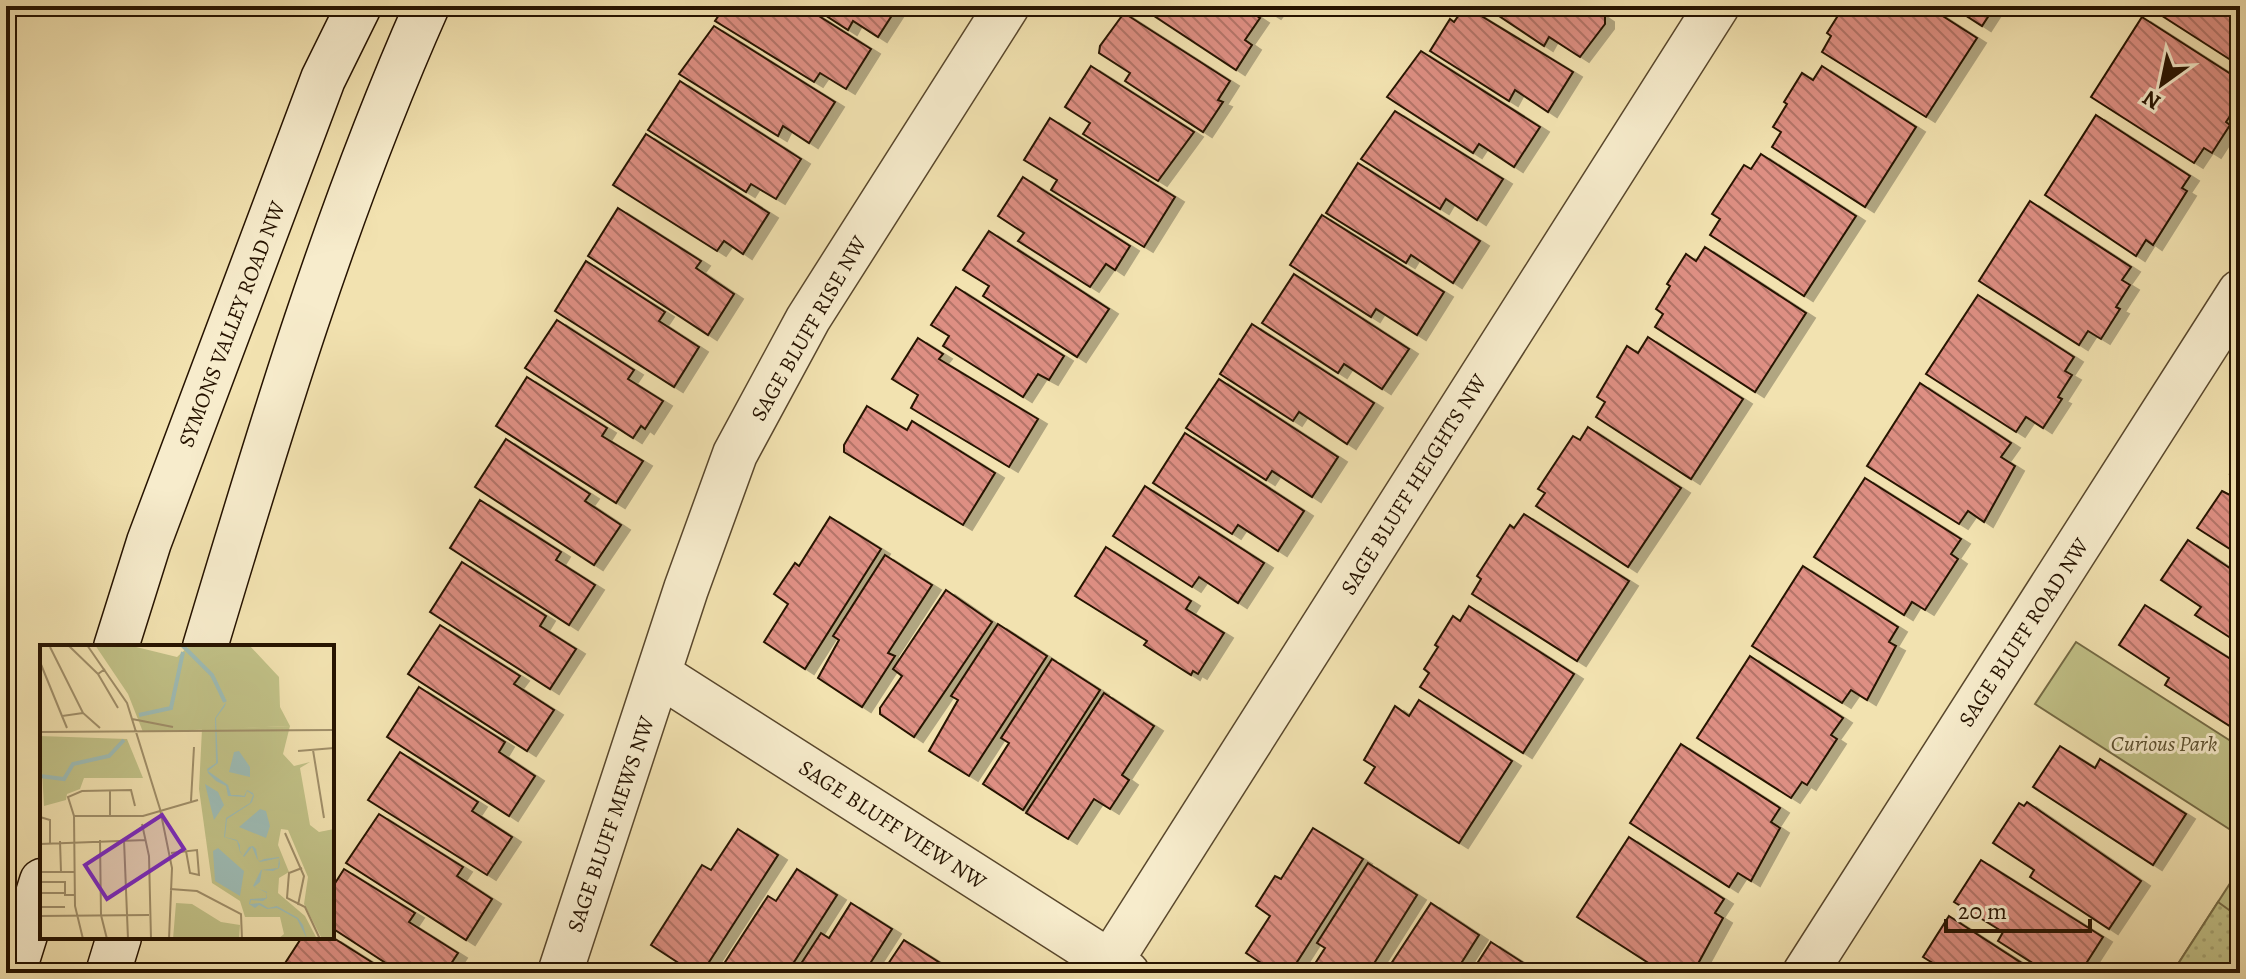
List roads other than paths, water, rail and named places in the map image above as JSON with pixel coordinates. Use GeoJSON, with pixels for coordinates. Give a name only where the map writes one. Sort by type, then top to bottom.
{"type":"FeatureCollection","features":[{"type":"Feature","properties":{"kind":"street","name":"SYMONS VALLEY ROAD NW"},"geometry":{"type":"LineString","coordinates":[[117,645],[149,542],[323,79],[359,6]]}},
{"type":"Feature","properties":{"kind":"street"},"geometry":{"type":"LineString","coordinates":[[206,645],[271,426],[349,197],[382,108],[427,6]]}},
{"type":"Feature","properties":{"kind":"street","name":"SAGE BLUFF RISE NW"},"geometry":{"type":"LineString","coordinates":[[660,675],[735,454],[808,319],[1007,6]]}},
{"type":"Feature","properties":{"kind":"street","name":"SAGE BLUFF HEIGHTS NW"},"geometry":{"type":"LineString","coordinates":[[1118,968],[1717,6]]}},
{"type":"Feature","properties":{"kind":"street","name":"SAGE BLUFF ROAD NW"},"geometry":{"type":"LineString","coordinates":[[1805,973],[2240,292]]}},
{"type":"Feature","properties":{"kind":"street","name":"SAGE BLUFF VIEW NW"},"geometry":{"type":"LineString","coordinates":[[660,675],[1118,968]]}},
{"type":"Feature","properties":{"kind":"street","name":"SAGE BLUFF MEWS NW"},"geometry":{"type":"LineString","coordinates":[[560,973],[660,675]]}},
{"type":"Feature","properties":{"kind":"street"},"geometry":{"type":"LineString","coordinates":[[13,973],[40,887]]}},
{"type":"Feature","properties":{"kind":"street"},"geometry":{"type":"LineString","coordinates":[[108,973],[118,939]]}},
{"type":"Feature","properties":{"kind":"park label","name":"Curious Park"},"geometry":{"type":"Point","coordinates":[2164,743]}}]}
